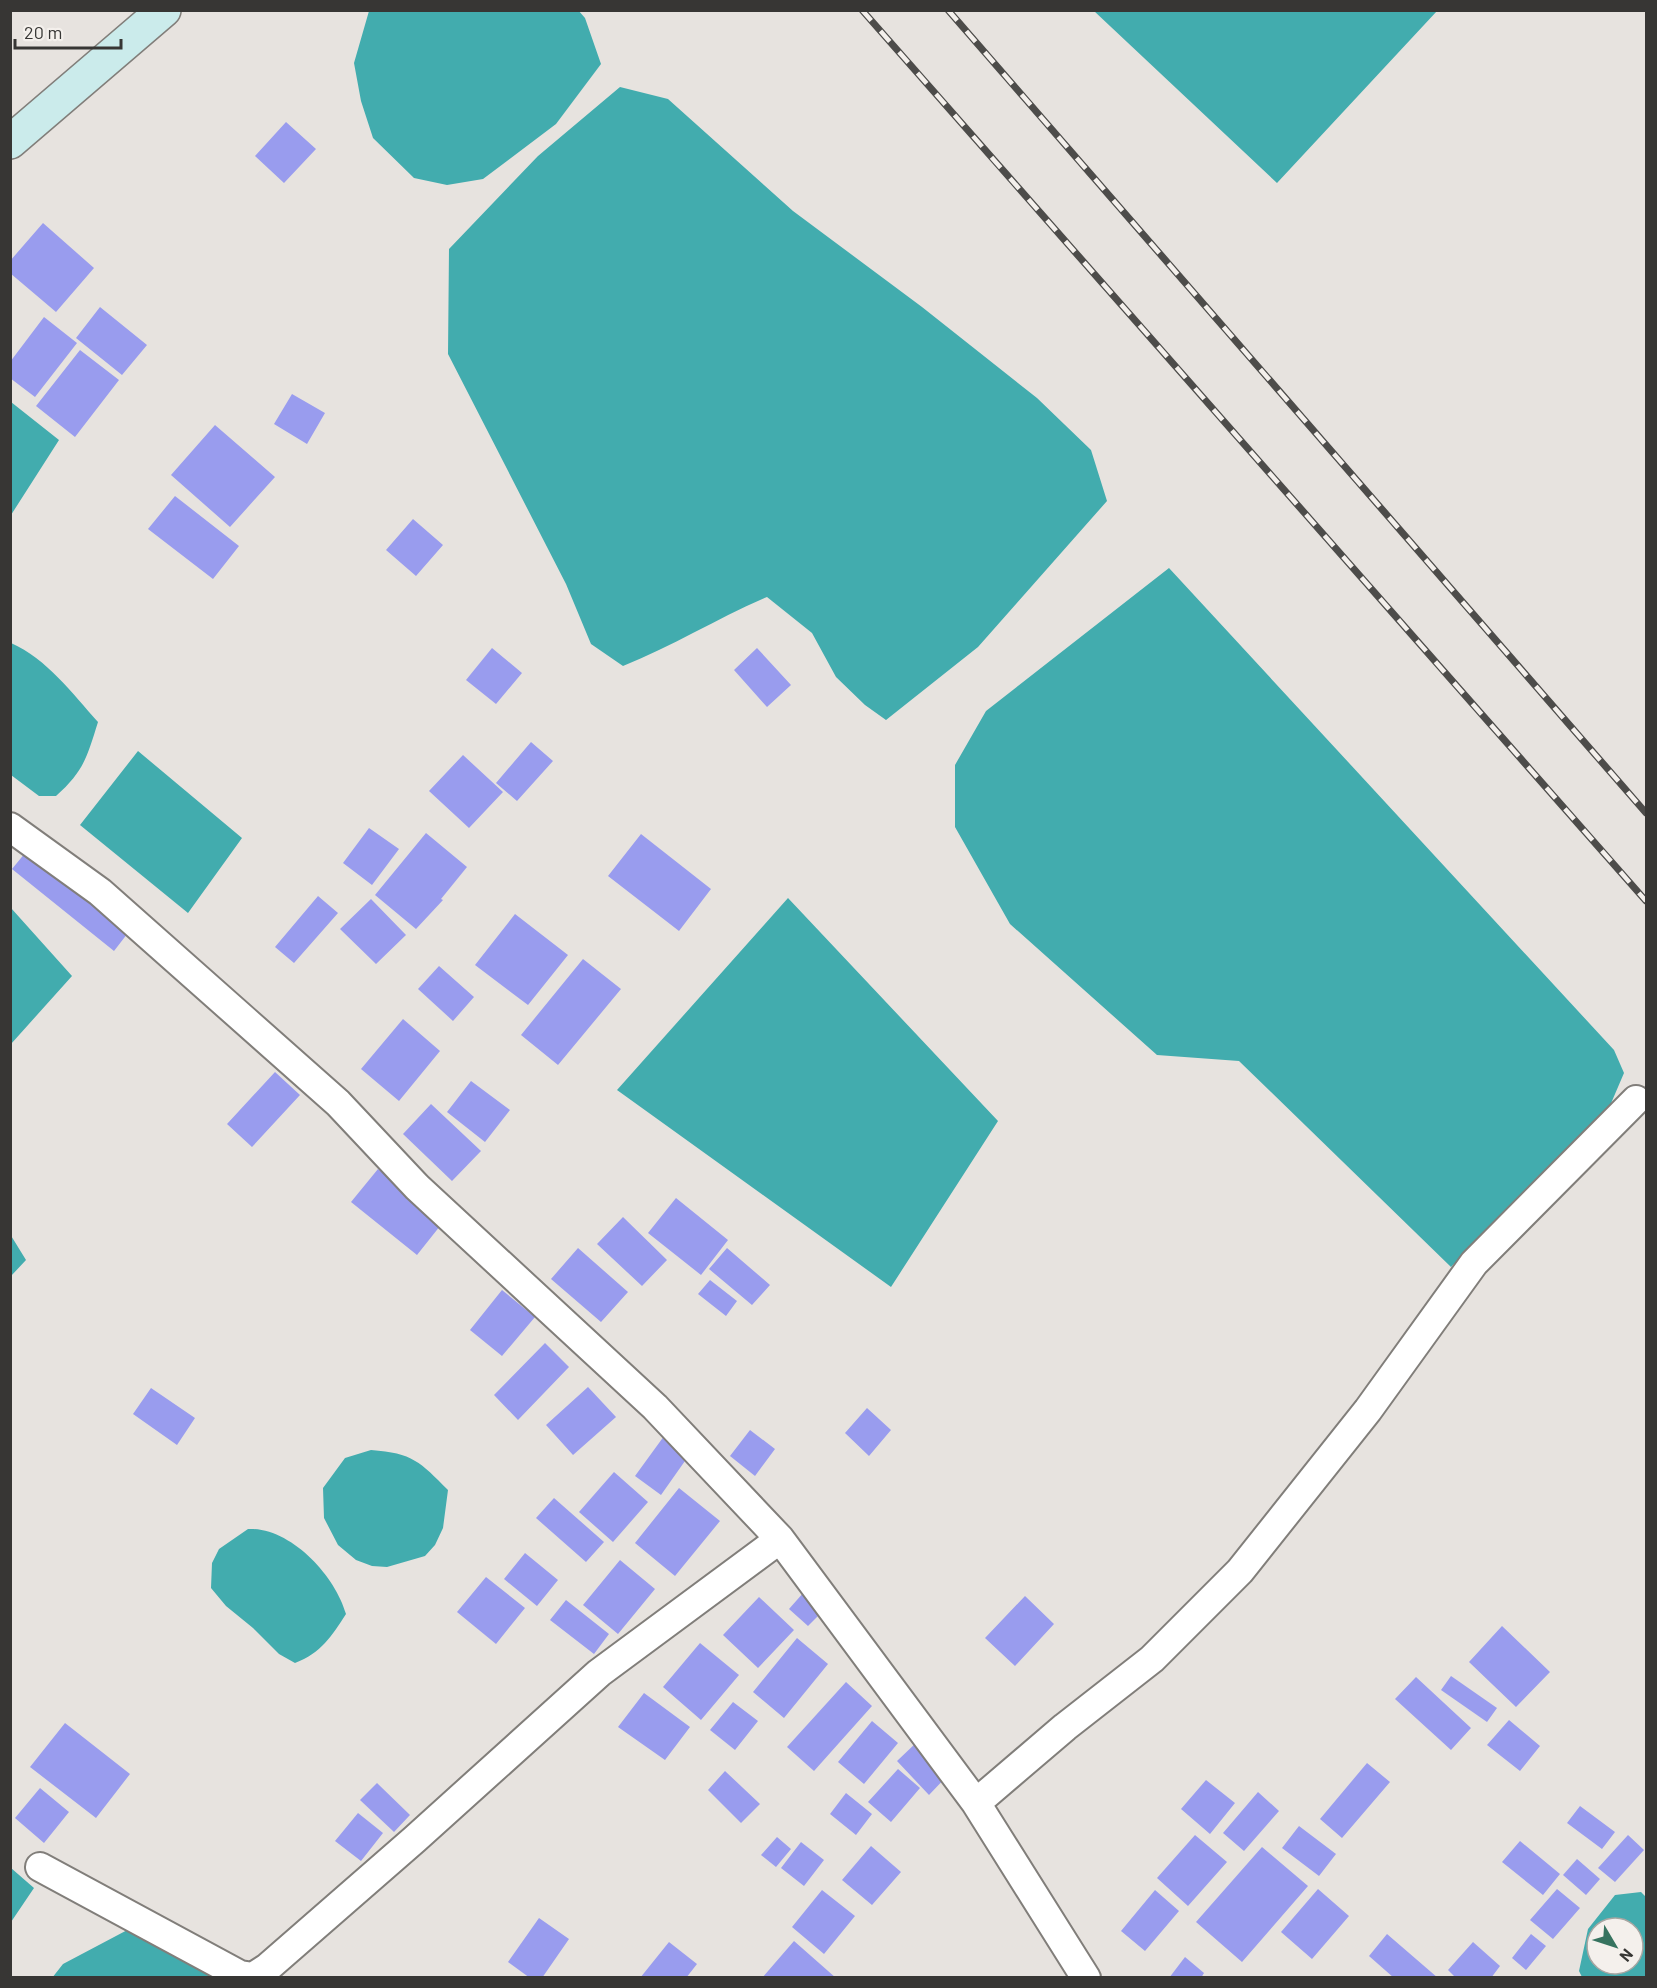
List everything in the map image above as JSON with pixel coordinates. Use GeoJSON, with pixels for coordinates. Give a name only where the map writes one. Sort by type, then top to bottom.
{"type":"FeatureCollection","features":[{"type":"Feature","properties":{"kind":"main road"},"geometry":{"type":"LineString","coordinates":[[10,142],[164,10]]}},
{"type":"Feature","properties":{"kind":"street"},"geometry":{"type":"LineString","coordinates":[[10,827],[100,892],[338,1102],[417,1187],[655,1407],[780,1539],[976,1803],[1086,1977]]}},
{"type":"Feature","properties":{"kind":"street"},"geometry":{"type":"LineString","coordinates":[[976,1803],[1065,1726],[1152,1659],[1240,1571],[1368,1410],[1474,1263],[1636,1100]]}},
{"type":"Feature","properties":{"kind":"street"},"geometry":{"type":"LineString","coordinates":[[40,1867],[240,1975],[253,1977],[267,1968],[415,1839],[599,1673],[780,1539]]}},
{"type":"Feature","properties":{"kind":"water"},"geometry":{"type":"Polygon","coordinates":[[[578,10],[585,18],[601,64],[556,124],[483,179],[447,185],[414,178],[373,138],[361,101],[354,63],[369,11],[578,10]]]}},
{"type":"Feature","properties":{"kind":"water"},"geometry":{"type":"Polygon","coordinates":[[[1094,11],[1437,11],[1277,183],[1094,11]]]}},
{"type":"Feature","properties":{"kind":"water"},"geometry":{"type":"Polygon","coordinates":[[[620,87],[668,99],[793,211],[922,307],[1037,398],[1091,450],[1107,501],[978,647],[886,720],[865,705],[836,677],[812,633],[767,597],[623,666],[591,644],[566,584],[448,354],[449,249],[538,156],[620,87]]]}},
{"type":"Feature","properties":{"kind":"water"},"geometry":{"type":"Polygon","coordinates":[[[11,402],[59,440],[11,515],[11,402]]]}},
{"type":"Feature","properties":{"kind":"water"},"geometry":{"type":"Polygon","coordinates":[[[1169,568],[1614,1050],[1624,1073],[1609,1108],[1451,1267],[1239,1061],[1157,1055],[1010,924],[955,827],[955,765],[986,711],[1169,568]]]}},
{"type":"Feature","properties":{"kind":"water"},"geometry":{"type":"Polygon","coordinates":[[[11,643],[47,667],[69,688],[98,722],[79,771],[56,796],[39,796],[11,775],[11,643]]]}},
{"type":"Feature","properties":{"kind":"water"},"geometry":{"type":"Polygon","coordinates":[[[138,751],[242,838],[188,913],[80,825],[138,751]]]}},
{"type":"Feature","properties":{"kind":"water"},"geometry":{"type":"Polygon","coordinates":[[[788,898],[998,1121],[891,1287],[617,1090],[788,898]]]}},
{"type":"Feature","properties":{"kind":"water"},"geometry":{"type":"Polygon","coordinates":[[[11,908],[72,976],[11,1044],[11,908]]]}},
{"type":"Feature","properties":{"kind":"water"},"geometry":{"type":"Polygon","coordinates":[[[10,1234],[26,1260],[11,1276],[10,1276],[10,1234]]]}},
{"type":"Feature","properties":{"kind":"water"},"geometry":{"type":"Polygon","coordinates":[[[371,1450],[397,1454],[415,1461],[448,1490],[443,1528],[435,1545],[425,1556],[387,1567],[372,1566],[356,1560],[338,1545],[324,1518],[323,1488],[345,1458],[371,1450]]]}},
{"type":"Feature","properties":{"kind":"water"},"geometry":{"type":"Polygon","coordinates":[[[248,1529],[264,1530],[279,1536],[309,1556],[332,1584],[346,1614],[331,1637],[319,1649],[295,1663],[279,1654],[253,1628],[226,1606],[211,1588],[212,1563],[219,1549],[248,1529]]]}},
{"type":"Feature","properties":{"kind":"water"},"geometry":{"type":"Polygon","coordinates":[[[11,1868],[34,1888],[11,1922],[11,1868]]]}},
{"type":"Feature","properties":{"kind":"water"},"geometry":{"type":"Polygon","coordinates":[[[1641,1892],[1646,1897],[1646,1977],[1582,1977],[1579,1971],[1585,1943],[1585,1976],[1645,1976],[1645,1916],[1598,1916],[1615,1895],[1641,1892]]]}},
{"type":"Feature","properties":{"kind":"water"},"geometry":{"type":"Polygon","coordinates":[[[133,1927],[217,1978],[52,1978],[63,1964],[133,1927]]]}},
{"type":"Feature","properties":{"kind":"building"},"geometry":{"type":"Polygon","coordinates":[[[286,122],[316,149],[284,183],[255,156],[286,122]]]}},
{"type":"Feature","properties":{"kind":"building"},"geometry":{"type":"Polygon","coordinates":[[[43,223],[94,268],[56,312],[10,273],[10,261],[43,223]]]}},
{"type":"Feature","properties":{"kind":"building"},"geometry":{"type":"Polygon","coordinates":[[[100,307],[147,345],[122,375],[76,338],[100,307]]]}},
{"type":"Feature","properties":{"kind":"building"},"geometry":{"type":"Polygon","coordinates":[[[44,317],[77,343],[35,397],[10,378],[10,362],[44,317]]]}},
{"type":"Feature","properties":{"kind":"building"},"geometry":{"type":"Polygon","coordinates":[[[80,350],[119,380],[75,437],[36,406],[80,350]]]}},
{"type":"Feature","properties":{"kind":"building"},"geometry":{"type":"Polygon","coordinates":[[[292,394],[325,413],[307,444],[274,424],[292,394]]]}},
{"type":"Feature","properties":{"kind":"building"},"geometry":{"type":"Polygon","coordinates":[[[215,425],[275,477],[230,527],[171,475],[215,425]]]}},
{"type":"Feature","properties":{"kind":"building"},"geometry":{"type":"Polygon","coordinates":[[[175,496],[239,546],[213,579],[148,529],[175,496]]]}},
{"type":"Feature","properties":{"kind":"building"},"geometry":{"type":"Polygon","coordinates":[[[413,519],[443,545],[416,576],[386,550],[413,519]]]}},
{"type":"Feature","properties":{"kind":"building"},"geometry":{"type":"Polygon","coordinates":[[[492,648],[522,673],[496,704],[466,680],[492,648]]]}},
{"type":"Feature","properties":{"kind":"building"},"geometry":{"type":"Polygon","coordinates":[[[757,648],[791,685],[767,707],[734,670],[757,648]]]}},
{"type":"Feature","properties":{"kind":"building"},"geometry":{"type":"Polygon","coordinates":[[[531,742],[553,761],[517,801],[496,783],[531,742]]]}},
{"type":"Feature","properties":{"kind":"building"},"geometry":{"type":"Polygon","coordinates":[[[463,755],[503,792],[469,828],[429,791],[463,755]]]}},
{"type":"Feature","properties":{"kind":"building"},"geometry":{"type":"Polygon","coordinates":[[[369,828],[399,849],[372,885],[343,863],[369,828]]]}},
{"type":"Feature","properties":{"kind":"building"},"geometry":{"type":"Polygon","coordinates":[[[426,833],[467,867],[441,899],[443,900],[416,929],[375,895],[426,833]]]}},
{"type":"Feature","properties":{"kind":"building"},"geometry":{"type":"Polygon","coordinates":[[[641,834],[711,889],[679,931],[608,876],[641,834]]]}},
{"type":"Feature","properties":{"kind":"building"},"geometry":{"type":"Polygon","coordinates":[[[30,847],[131,929],[114,951],[12,869],[30,847]]]}},
{"type":"Feature","properties":{"kind":"building"},"geometry":{"type":"Polygon","coordinates":[[[318,896],[338,913],[294,963],[275,947],[318,896]]]}},
{"type":"Feature","properties":{"kind":"building"},"geometry":{"type":"Polygon","coordinates":[[[371,899],[406,935],[376,964],[340,929],[371,899]]]}},
{"type":"Feature","properties":{"kind":"building"},"geometry":{"type":"Polygon","coordinates":[[[515,914],[568,955],[528,1005],[475,965],[515,914]]]}},
{"type":"Feature","properties":{"kind":"building"},"geometry":{"type":"Polygon","coordinates":[[[583,959],[621,989],[558,1065],[521,1035],[583,959]]]}},
{"type":"Feature","properties":{"kind":"building"},"geometry":{"type":"Polygon","coordinates":[[[439,966],[474,997],[453,1021],[418,989],[439,966]]]}},
{"type":"Feature","properties":{"kind":"building"},"geometry":{"type":"Polygon","coordinates":[[[403,1019],[440,1051],[399,1101],[361,1069],[403,1019]]]}},
{"type":"Feature","properties":{"kind":"building"},"geometry":{"type":"Polygon","coordinates":[[[275,1072],[300,1095],[252,1147],[227,1124],[275,1072]]]}},
{"type":"Feature","properties":{"kind":"building"},"geometry":{"type":"Polygon","coordinates":[[[471,1081],[510,1110],[485,1142],[447,1112],[471,1081]]]}},
{"type":"Feature","properties":{"kind":"building"},"geometry":{"type":"Polygon","coordinates":[[[431,1104],[481,1151],[452,1181],[403,1134],[431,1104]]]}},
{"type":"Feature","properties":{"kind":"building"},"geometry":{"type":"Polygon","coordinates":[[[378,1169],[444,1221],[417,1255],[351,1202],[378,1169]]]}},
{"type":"Feature","properties":{"kind":"building"},"geometry":{"type":"Polygon","coordinates":[[[676,1198],[728,1240],[701,1275],[648,1233],[676,1198]]]}},
{"type":"Feature","properties":{"kind":"building"},"geometry":{"type":"Polygon","coordinates":[[[623,1217],[667,1260],[642,1286],[597,1244],[623,1217]]]}},
{"type":"Feature","properties":{"kind":"building"},"geometry":{"type":"Polygon","coordinates":[[[578,1248],[628,1292],[601,1322],[551,1279],[578,1248]]]}},
{"type":"Feature","properties":{"kind":"building"},"geometry":{"type":"Polygon","coordinates":[[[727,1248],[770,1285],[752,1305],[709,1269],[727,1248]]]}},
{"type":"Feature","properties":{"kind":"building"},"geometry":{"type":"Polygon","coordinates":[[[710,1280],[737,1301],[726,1316],[698,1294],[710,1280]]]}},
{"type":"Feature","properties":{"kind":"building"},"geometry":{"type":"Polygon","coordinates":[[[502,1290],[535,1317],[502,1356],[470,1330],[502,1290]]]}},
{"type":"Feature","properties":{"kind":"building"},"geometry":{"type":"Polygon","coordinates":[[[545,1343],[569,1367],[518,1420],[494,1395],[545,1343]]]}},
{"type":"Feature","properties":{"kind":"building"},"geometry":{"type":"Polygon","coordinates":[[[588,1387],[616,1417],[573,1455],[546,1425],[588,1387]]]}},
{"type":"Feature","properties":{"kind":"building"},"geometry":{"type":"Polygon","coordinates":[[[151,1388],[195,1418],[177,1445],[133,1414],[151,1388]]]}},
{"type":"Feature","properties":{"kind":"building"},"geometry":{"type":"Polygon","coordinates":[[[867,1408],[891,1430],[869,1456],[845,1433],[867,1408]]]}},
{"type":"Feature","properties":{"kind":"building"},"geometry":{"type":"Polygon","coordinates":[[[750,1430],[775,1449],[755,1476],[730,1456],[750,1430]]]}},
{"type":"Feature","properties":{"kind":"building"},"geometry":{"type":"Polygon","coordinates":[[[667,1432],[692,1451],[661,1495],[635,1476],[667,1432]]]}},
{"type":"Feature","properties":{"kind":"building"},"geometry":{"type":"Polygon","coordinates":[[[614,1472],[648,1502],[613,1542],[579,1512],[614,1472]]]}},
{"type":"Feature","properties":{"kind":"building"},"geometry":{"type":"Polygon","coordinates":[[[679,1488],[720,1521],[675,1576],[635,1543],[679,1488]]]}},
{"type":"Feature","properties":{"kind":"building"},"geometry":{"type":"Polygon","coordinates":[[[554,1498],[604,1542],[586,1562],[536,1518],[554,1498]]]}},
{"type":"Feature","properties":{"kind":"building"},"geometry":{"type":"Polygon","coordinates":[[[525,1553],[558,1580],[537,1606],[504,1579],[525,1553]]]}},
{"type":"Feature","properties":{"kind":"building"},"geometry":{"type":"Polygon","coordinates":[[[620,1560],[655,1589],[618,1634],[583,1605],[620,1560]]]}},
{"type":"Feature","properties":{"kind":"building"},"geometry":{"type":"Polygon","coordinates":[[[486,1577],[525,1608],[496,1644],[457,1612],[486,1577]]]}},
{"type":"Feature","properties":{"kind":"building"},"geometry":{"type":"Polygon","coordinates":[[[804,1592],[824,1610],[808,1626],[789,1609],[804,1592]]]}},
{"type":"Feature","properties":{"kind":"building"},"geometry":{"type":"Polygon","coordinates":[[[1025,1596],[1054,1624],[1015,1666],[985,1638],[1025,1596]]]}},
{"type":"Feature","properties":{"kind":"building"},"geometry":{"type":"Polygon","coordinates":[[[759,1597],[794,1630],[758,1668],[723,1635],[759,1597]]]}},
{"type":"Feature","properties":{"kind":"building"},"geometry":{"type":"Polygon","coordinates":[[[566,1600],[609,1634],[594,1654],[550,1620],[566,1600]]]}},
{"type":"Feature","properties":{"kind":"building"},"geometry":{"type":"Polygon","coordinates":[[[1502,1626],[1550,1672],[1516,1707],[1469,1662],[1502,1626]]]}},
{"type":"Feature","properties":{"kind":"building"},"geometry":{"type":"Polygon","coordinates":[[[797,1638],[828,1664],[784,1718],[753,1692],[797,1638]]]}},
{"type":"Feature","properties":{"kind":"building"},"geometry":{"type":"Polygon","coordinates":[[[700,1643],[739,1675],[701,1720],[663,1687],[700,1643]]]}},
{"type":"Feature","properties":{"kind":"building"},"geometry":{"type":"Polygon","coordinates":[[[1451,1676],[1497,1708],[1487,1722],[1441,1690],[1451,1676]]]}},
{"type":"Feature","properties":{"kind":"building"},"geometry":{"type":"Polygon","coordinates":[[[1416,1677],[1471,1728],[1451,1750],[1395,1699],[1416,1677]]]}},
{"type":"Feature","properties":{"kind":"building"},"geometry":{"type":"Polygon","coordinates":[[[846,1682],[872,1706],[814,1771],[787,1747],[846,1682]]]}},
{"type":"Feature","properties":{"kind":"building"},"geometry":{"type":"Polygon","coordinates":[[[644,1693],[690,1727],[665,1760],[618,1727],[644,1693]]]}},
{"type":"Feature","properties":{"kind":"building"},"geometry":{"type":"Polygon","coordinates":[[[733,1702],[758,1721],[735,1750],[710,1730],[733,1702]]]}},
{"type":"Feature","properties":{"kind":"building"},"geometry":{"type":"Polygon","coordinates":[[[1509,1720],[1540,1746],[1520,1771],[1487,1745],[1509,1720]]]}},
{"type":"Feature","properties":{"kind":"building"},"geometry":{"type":"Polygon","coordinates":[[[872,1721],[898,1743],[864,1784],[838,1762],[872,1721]]]}},
{"type":"Feature","properties":{"kind":"building"},"geometry":{"type":"Polygon","coordinates":[[[65,1723],[130,1774],[96,1818],[30,1767],[65,1723]]]}},
{"type":"Feature","properties":{"kind":"building"},"geometry":{"type":"Polygon","coordinates":[[[917,1742],[949,1774],[929,1795],[897,1761],[917,1742]]]}},
{"type":"Feature","properties":{"kind":"building"},"geometry":{"type":"Polygon","coordinates":[[[1367,1763],[1390,1782],[1342,1838],[1320,1819],[1367,1763]]]}},
{"type":"Feature","properties":{"kind":"building"},"geometry":{"type":"Polygon","coordinates":[[[898,1769],[920,1788],[891,1822],[868,1802],[898,1769]]]}},
{"type":"Feature","properties":{"kind":"building"},"geometry":{"type":"Polygon","coordinates":[[[725,1771],[760,1804],[741,1823],[708,1790],[725,1771]]]}},
{"type":"Feature","properties":{"kind":"building"},"geometry":{"type":"Polygon","coordinates":[[[1206,1780],[1235,1803],[1210,1834],[1181,1809],[1206,1780]]]}},
{"type":"Feature","properties":{"kind":"building"},"geometry":{"type":"Polygon","coordinates":[[[377,1783],[410,1815],[394,1832],[360,1800],[377,1783]]]}},
{"type":"Feature","properties":{"kind":"building"},"geometry":{"type":"Polygon","coordinates":[[[40,1788],[69,1812],[44,1843],[15,1818],[40,1788]]]}},
{"type":"Feature","properties":{"kind":"building"},"geometry":{"type":"Polygon","coordinates":[[[1258,1792],[1279,1811],[1244,1851],[1223,1833],[1258,1792]]]}},
{"type":"Feature","properties":{"kind":"building"},"geometry":{"type":"Polygon","coordinates":[[[846,1793],[872,1814],[856,1835],[830,1814],[846,1793]]]}},
{"type":"Feature","properties":{"kind":"building"},"geometry":{"type":"Polygon","coordinates":[[[1580,1806],[1615,1832],[1602,1849],[1567,1823],[1580,1806]]]}},
{"type":"Feature","properties":{"kind":"building"},"geometry":{"type":"Polygon","coordinates":[[[358,1813],[383,1833],[361,1861],[335,1841],[358,1813]]]}},
{"type":"Feature","properties":{"kind":"building"},"geometry":{"type":"Polygon","coordinates":[[[1299,1826],[1336,1854],[1319,1876],[1282,1848],[1299,1826]]]}},
{"type":"Feature","properties":{"kind":"building"},"geometry":{"type":"Polygon","coordinates":[[[1195,1835],[1227,1862],[1188,1906],[1157,1878],[1195,1835]]]}},
{"type":"Feature","properties":{"kind":"building"},"geometry":{"type":"Polygon","coordinates":[[[1628,1835],[1644,1850],[1615,1882],[1598,1868],[1628,1835]]]}},
{"type":"Feature","properties":{"kind":"building"},"geometry":{"type":"Polygon","coordinates":[[[777,1837],[791,1849],[776,1867],[761,1855],[777,1837]]]}},
{"type":"Feature","properties":{"kind":"building"},"geometry":{"type":"Polygon","coordinates":[[[1520,1841],[1560,1874],[1543,1895],[1502,1862],[1520,1841]]]}},
{"type":"Feature","properties":{"kind":"building"},"geometry":{"type":"Polygon","coordinates":[[[801,1842],[824,1860],[804,1886],[781,1868],[801,1842]]]}},
{"type":"Feature","properties":{"kind":"building"},"geometry":{"type":"Polygon","coordinates":[[[871,1846],[901,1872],[872,1905],[842,1880],[871,1846]]]}},
{"type":"Feature","properties":{"kind":"building"},"geometry":{"type":"Polygon","coordinates":[[[1262,1847],[1308,1886],[1242,1962],[1196,1922],[1262,1847]]]}},
{"type":"Feature","properties":{"kind":"building"},"geometry":{"type":"Polygon","coordinates":[[[1577,1859],[1600,1879],[1586,1895],[1563,1875],[1577,1859]]]}},
{"type":"Feature","properties":{"kind":"building"},"geometry":{"type":"Polygon","coordinates":[[[1318,1889],[1349,1916],[1312,1959],[1281,1932],[1318,1889]]]}},
{"type":"Feature","properties":{"kind":"building"},"geometry":{"type":"Polygon","coordinates":[[[1557,1889],[1580,1908],[1553,1939],[1530,1920],[1557,1889]]]}},
{"type":"Feature","properties":{"kind":"building"},"geometry":{"type":"Polygon","coordinates":[[[822,1890],[855,1916],[824,1954],[792,1927],[822,1890]]]}},
{"type":"Feature","properties":{"kind":"building"},"geometry":{"type":"Polygon","coordinates":[[[1155,1890],[1179,1911],[1145,1951],[1121,1931],[1155,1890]]]}},
{"type":"Feature","properties":{"kind":"building"},"geometry":{"type":"Polygon","coordinates":[[[539,1918],[569,1939],[542,1978],[530,1978],[508,1962],[539,1918]]]}},
{"type":"Feature","properties":{"kind":"building"},"geometry":{"type":"Polygon","coordinates":[[[1387,1934],[1438,1978],[1394,1978],[1369,1956],[1387,1934]]]}},
{"type":"Feature","properties":{"kind":"building"},"geometry":{"type":"Polygon","coordinates":[[[1531,1934],[1546,1946],[1526,1970],[1512,1958],[1531,1934]]]}},
{"type":"Feature","properties":{"kind":"building"},"geometry":{"type":"Polygon","coordinates":[[[794,1941],[836,1978],[762,1978],[794,1941]]]}},
{"type":"Feature","properties":{"kind":"building"},"geometry":{"type":"Polygon","coordinates":[[[669,1942],[697,1964],[686,1978],[640,1978],[669,1942]]]}},
{"type":"Feature","properties":{"kind":"building"},"geometry":{"type":"Polygon","coordinates":[[[1473,1942],[1500,1966],[1491,1978],[1456,1978],[1448,1970],[1473,1942]]]}},
{"type":"Feature","properties":{"kind":"building"},"geometry":{"type":"Polygon","coordinates":[[[1185,1957],[1204,1973],[1201,1978],[1169,1978],[1185,1957]]]}},
{"type":"Feature","properties":{"kind":"railway"},"geometry":{"type":"LineString","coordinates":[[862,10],[1646,901]]}},
{"type":"Feature","properties":{"kind":"railway"},"geometry":{"type":"LineString","coordinates":[[948,10],[1646,813]]}}]}
